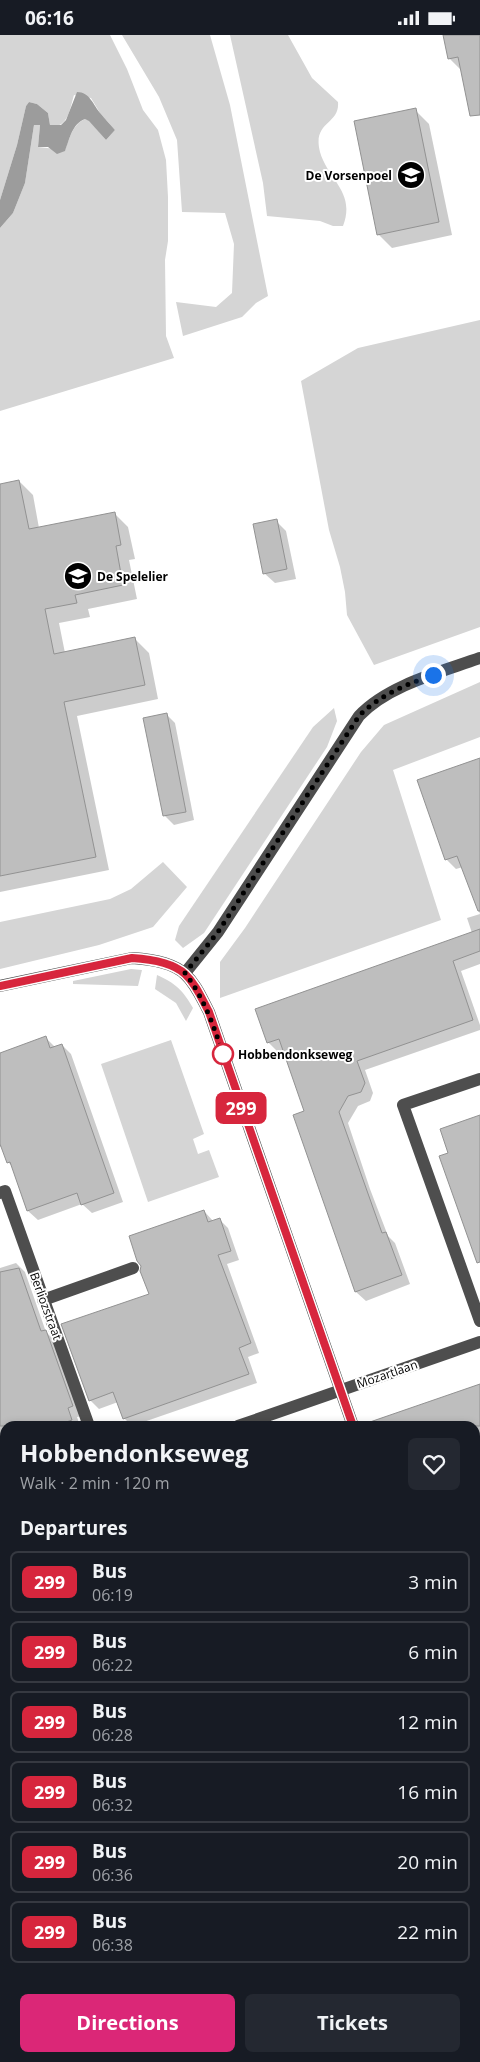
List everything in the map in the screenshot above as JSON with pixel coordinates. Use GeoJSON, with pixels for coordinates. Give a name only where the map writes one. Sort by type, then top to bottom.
{"type":"FeatureCollection","features":[{"type":"Feature","properties":{"kind":"street"},"geometry":{"type":"LineString","coordinates":[[185,973],[218,932],[359,716],[370,704],[418,680],[480,658]]}},
{"type":"Feature","properties":{"kind":"street"},"geometry":{"type":"LineString","coordinates":[[0,986],[132,958],[154,959],[185,973],[198,991],[209,1012],[351,1421]]}},
{"type":"Feature","properties":{"kind":"street"},"geometry":{"type":"LineString","coordinates":[[480,1079],[403,1105],[480,1321]]}},
{"type":"Feature","properties":{"kind":"street","name":"Berliozstraat"},"geometry":{"type":"LineString","coordinates":[[0,1193],[5,1191],[87,1421]]}},
{"type":"Feature","properties":{"kind":"street"},"geometry":{"type":"LineString","coordinates":[[43,1300],[133,1268]]}},
{"type":"Feature","properties":{"kind":"street","name":"Mozartlaan"},"geometry":{"type":"LineString","coordinates":[[253,1421],[480,1342]]}},
{"type":"Feature","properties":{"kind":"shaded area"},"geometry":{"type":"Polygon","coordinates":[[[0,35],[110,35],[127,69],[143,110],[158,130],[166,160],[168,241],[165,260],[166,336],[174,358],[0,411],[0,228],[13,213],[25,183],[34,125],[40,125],[38,147],[65,150],[74,128],[85,119],[89,120],[106,140],[115,130],[100,113],[91,98],[74,95],[67,117],[61,124],[56,126],[50,125],[48,113],[37,104],[29,102],[26,106],[17,145],[0,200],[0,35]]]}},
{"type":"Feature","properties":{"kind":"shaded area"},"geometry":{"type":"Polygon","coordinates":[[[122,35],[210,35],[230,105],[268,296],[256,303],[242,317],[183,336],[176,302],[216,307],[232,293],[234,244],[225,213],[182,212],[177,140],[159,97],[122,35]]]}},
{"type":"Feature","properties":{"kind":"shaded area"},"geometry":{"type":"Polygon","coordinates":[[[230,35],[288,35],[312,78],[338,102],[335,115],[320,134],[319,142],[324,162],[344,195],[346,214],[343,226],[333,226],[320,221],[267,216],[263,183],[230,35]]]}},
{"type":"Feature","properties":{"kind":"shaded area"},"geometry":{"type":"Polygon","coordinates":[[[77,92],[88,97],[115,130],[106,140],[85,119],[74,128],[65,151],[57,154],[48,147],[38,147],[40,125],[34,125],[25,183],[13,213],[0,228],[0,200],[17,145],[26,106],[29,102],[37,104],[48,113],[50,125],[61,125],[66,120],[77,92]]]}},
{"type":"Feature","properties":{"kind":"shaded area"},"geometry":{"type":"Polygon","coordinates":[[[480,320],[480,627],[374,665],[347,615],[345,592],[329,530],[301,381],[358,348],[480,320]]]}},
{"type":"Feature","properties":{"kind":"shaded area"},"geometry":{"type":"Polygon","coordinates":[[[480,682],[480,737],[393,770],[441,920],[220,998],[220,962],[245,928],[361,752],[384,725],[480,682]]]}},
{"type":"Feature","properties":{"kind":"shaded area"},"geometry":{"type":"Polygon","coordinates":[[[334,708],[337,721],[327,747],[204,933],[183,948],[175,940],[179,926],[313,727],[334,708]]]}},
{"type":"Feature","properties":{"kind":"shaded area"},"geometry":{"type":"Polygon","coordinates":[[[163,862],[187,887],[153,927],[99,945],[0,969],[0,922],[110,899],[131,889],[163,862]]]}},
{"type":"Feature","properties":{"kind":"shaded area"},"geometry":{"type":"Polygon","coordinates":[[[131,969],[142,970],[138,986],[73,984],[73,981],[131,969]]]}},
{"type":"Feature","properties":{"kind":"shaded area"},"geometry":{"type":"Polygon","coordinates":[[[157,975],[178,988],[193,1008],[186,1021],[176,1003],[155,989],[157,975]]]}},
{"type":"Feature","properties":{"kind":"shaded area"},"geometry":{"type":"Polygon","coordinates":[[[171,1040],[204,1134],[193,1139],[198,1154],[209,1150],[219,1177],[148,1202],[101,1064],[171,1040]]]}},
{"type":"Feature","properties":{"kind":"building"},"geometry":{"type":"Polygon","coordinates":[[[443,35],[480,35],[480,115],[470,116],[458,57],[448,59],[443,35]]]}},
{"type":"Feature","properties":{"kind":"building"},"geometry":{"type":"Polygon","coordinates":[[[416,108],[439,222],[377,235],[354,121],[416,108]]]}},
{"type":"Feature","properties":{"kind":"building"},"geometry":{"type":"Polygon","coordinates":[[[19,480],[29,529],[115,512],[121,545],[116,546],[123,585],[75,595],[77,603],[45,609],[54,654],[135,637],[145,685],[64,702],[96,857],[0,876],[0,484],[19,480]]]}},
{"type":"Feature","properties":{"kind":"building"},"geometry":{"type":"Polygon","coordinates":[[[277,519],[287,569],[263,574],[253,524],[277,519]]]}},
{"type":"Feature","properties":{"kind":"building"},"geometry":{"type":"Polygon","coordinates":[[[167,713],[186,812],[163,816],[143,718],[167,713]]]}},
{"type":"Feature","properties":{"kind":"building"},"geometry":{"type":"Polygon","coordinates":[[[480,758],[480,911],[478,911],[457,856],[445,860],[417,780],[480,758]]]}},
{"type":"Feature","properties":{"kind":"building"},"geometry":{"type":"Polygon","coordinates":[[[480,929],[480,951],[453,961],[473,1020],[357,1061],[365,1083],[361,1092],[348,1096],[339,1112],[382,1233],[386,1232],[402,1275],[355,1292],[293,1115],[304,1111],[279,1039],[267,1043],[255,1009],[480,929]]]}},
{"type":"Feature","properties":{"kind":"building"},"geometry":{"type":"Polygon","coordinates":[[[46,1036],[50,1048],[62,1044],[114,1193],[81,1205],[77,1193],[27,1211],[10,1162],[7,1163],[0,1144],[0,1053],[46,1036]]]}},
{"type":"Feature","properties":{"kind":"building"},"geometry":{"type":"Polygon","coordinates":[[[480,1115],[480,1262],[477,1263],[439,1156],[448,1153],[440,1129],[480,1115]]]}},
{"type":"Feature","properties":{"kind":"building"},"geometry":{"type":"Polygon","coordinates":[[[204,1210],[208,1222],[220,1218],[231,1251],[218,1255],[251,1343],[239,1348],[249,1374],[123,1419],[113,1392],[89,1401],[61,1324],[149,1294],[140,1271],[141,1266],[137,1261],[129,1236],[204,1210]]]}},
{"type":"Feature","properties":{"kind":"building"},"geometry":{"type":"Polygon","coordinates":[[[19,1268],[41,1331],[46,1330],[73,1406],[68,1408],[72,1420],[0,1421],[0,1272],[19,1268]]]}},
{"type":"Feature","properties":{"kind":"building"},"geometry":{"type":"Polygon","coordinates":[[[480,1384],[480,1421],[373,1421],[480,1384]]]}},
{"type":"Feature","properties":{"kind":"bus line","name":"299"},"geometry":{"type":"LineString","coordinates":[[0,986],[132,958],[154,959],[185,973],[198,991],[209,1012],[272,1199],[351,1421]]}},
{"type":"Feature","properties":{"kind":"place","name":"De Vorsenpoel"},"geometry":{"type":"Point","coordinates":[411,175]}},
{"type":"Feature","properties":{"kind":"place","name":"De Spelelier"},"geometry":{"type":"Point","coordinates":[78,576]}},
{"type":"Feature","properties":{"kind":"place","name":"Hobbendonkseweg"},"geometry":{"type":"Point","coordinates":[223,1054]}},
{"type":"Feature","properties":{"kind":"route"},"geometry":{"type":"LineString","coordinates":[[223,1054],[209,1012],[198,991],[185,973],[218,932],[359,716],[370,704],[418,680],[433,675]]}}]}
